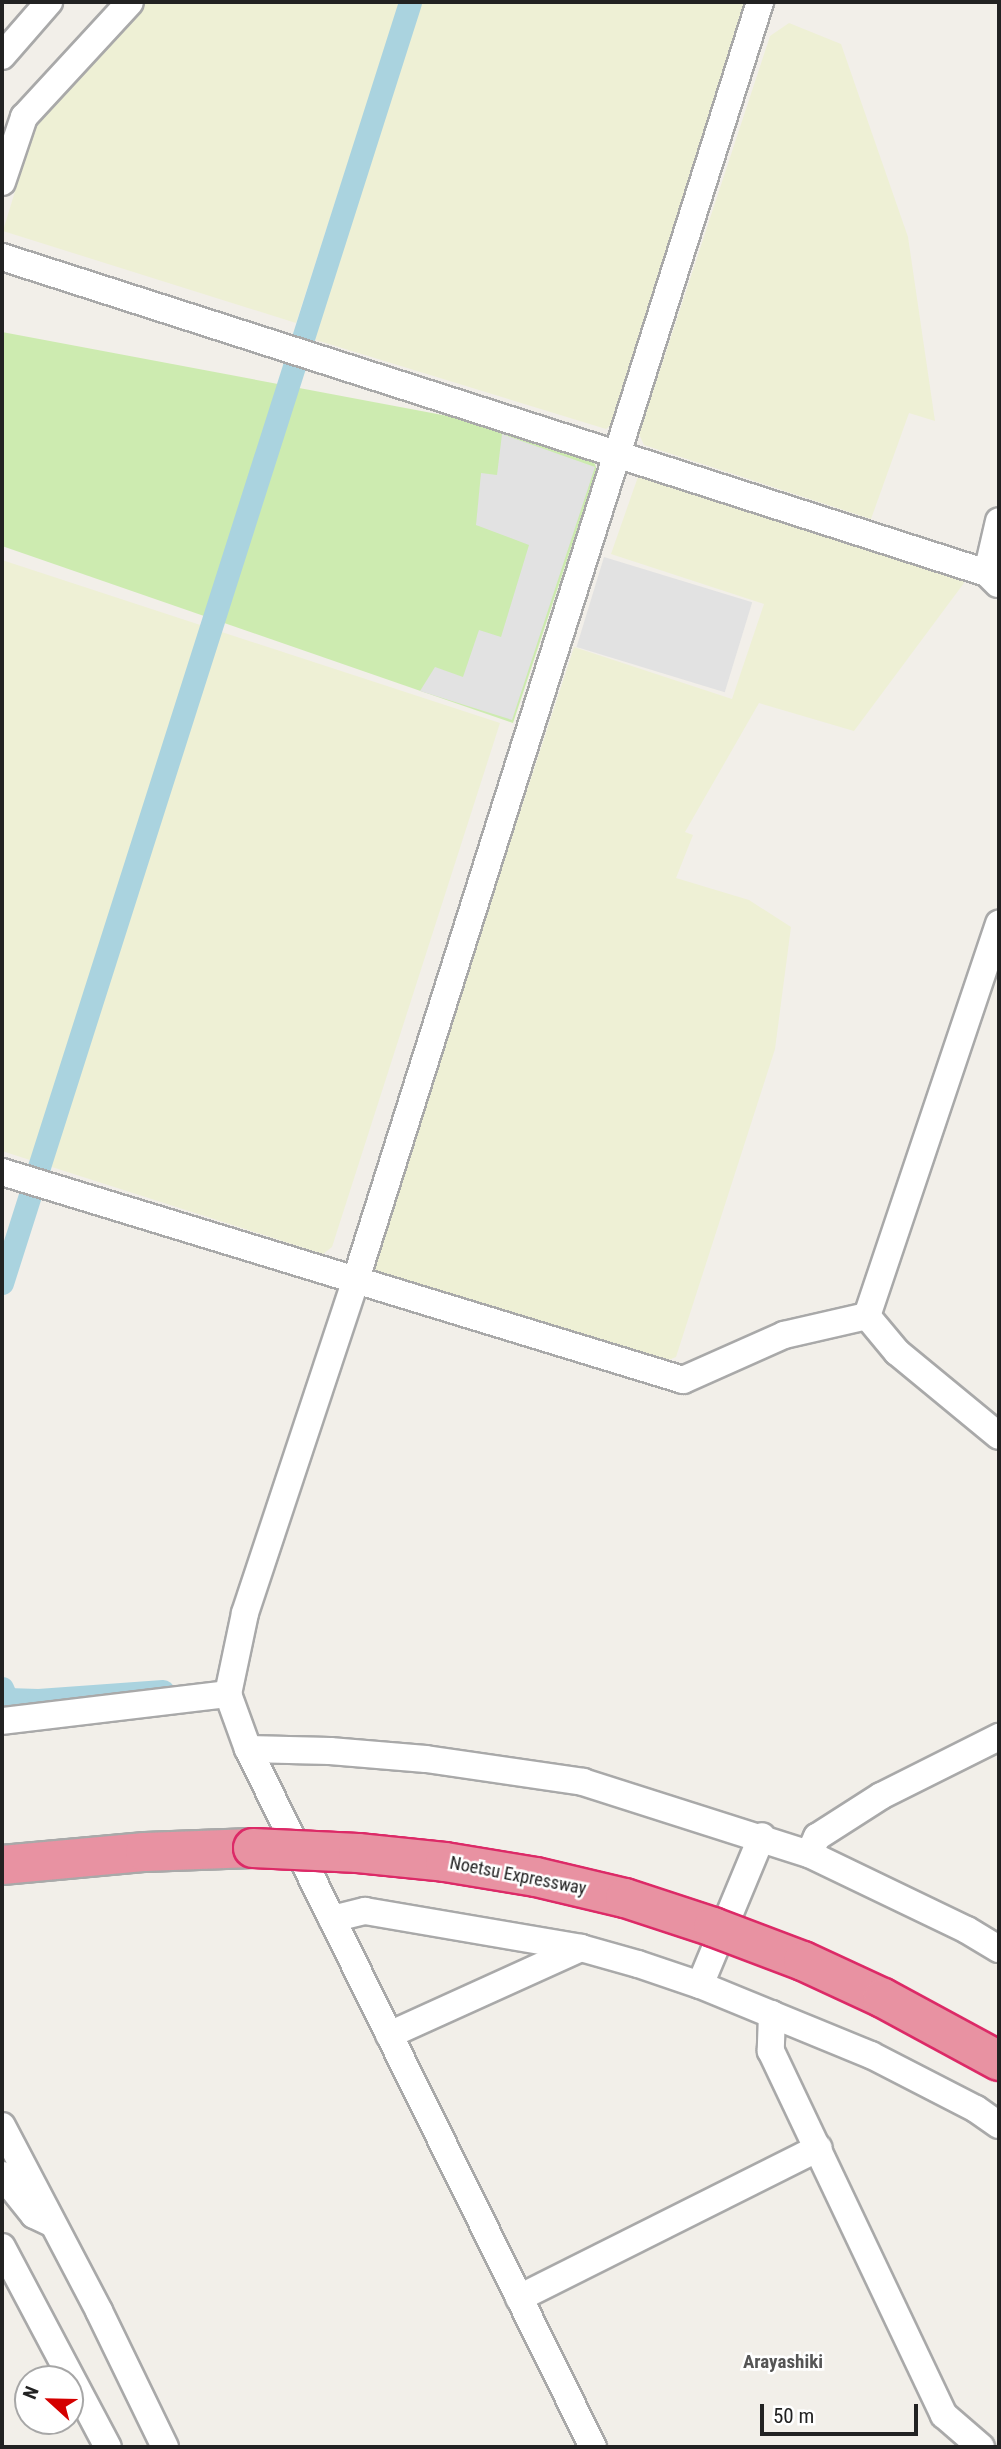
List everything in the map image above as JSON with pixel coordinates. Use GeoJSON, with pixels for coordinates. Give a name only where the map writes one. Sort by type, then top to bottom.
{"type":"FeatureCollection","features":[{"type":"Feature","properties":{"kind":"highway","name":"Noetsu Expressway"},"geometry":{"type":"LineString","coordinates":[[2,1865],[145,1852],[253,1848],[358,1853],[536,1877],[625,1898],[803,1961],[883,1998],[999,2061]]}},
{"type":"Feature","properties":{"kind":"street"},"geometry":{"type":"LineString","coordinates":[[2,56],[49,2]]}},
{"type":"Feature","properties":{"kind":"street"},"geometry":{"type":"LineString","coordinates":[[2,182],[24,117],[130,2]]}},
{"type":"Feature","properties":{"kind":"street"},"geometry":{"type":"LineString","coordinates":[[593,2447],[248,1749],[228,1694],[245,1613],[356,1279],[548,641],[581,599],[582,536],[618,453],[760,2]]}},
{"type":"Feature","properties":{"kind":"street"},"geometry":{"type":"LineString","coordinates":[[2,257],[618,453],[993,579],[999,522]]}},
{"type":"Feature","properties":{"kind":"street"},"geometry":{"type":"LineString","coordinates":[[867,1316],[999,924]]}},
{"type":"Feature","properties":{"kind":"street"},"geometry":{"type":"LineString","coordinates":[[2,1172],[683,1380],[784,1335],[867,1316]]}},
{"type":"Feature","properties":{"kind":"street"},"geometry":{"type":"LineString","coordinates":[[867,1316],[897,1352],[999,1436]]}},
{"type":"Feature","properties":{"kind":"street"},"geometry":{"type":"LineString","coordinates":[[2,1721],[228,1694]]}},
{"type":"Feature","properties":{"kind":"street"},"geometry":{"type":"LineString","coordinates":[[809,1854],[817,1837],[881,1796],[999,1737]]}},
{"type":"Feature","properties":{"kind":"street"},"geometry":{"type":"LineString","coordinates":[[248,1749],[330,1751],[426,1759],[583,1782],[762,1836],[809,1854],[967,1930],[999,1949]]}},
{"type":"Feature","properties":{"kind":"street"},"geometry":{"type":"LineString","coordinates":[[701,1985],[762,1836]]}},
{"type":"Feature","properties":{"kind":"street"},"geometry":{"type":"LineString","coordinates":[[332,1919],[365,1912],[581,1948],[701,1985],[871,2055],[999,2124]]}},
{"type":"Feature","properties":{"kind":"street"},"geometry":{"type":"LineString","coordinates":[[389,2035],[581,1948]]}},
{"type":"Feature","properties":{"kind":"street"},"geometry":{"type":"LineString","coordinates":[[772,2014],[771,2052],[944,2415],[981,2447]]}},
{"type":"Feature","properties":{"kind":"street"},"geometry":{"type":"LineString","coordinates":[[2,2126],[56,2225],[165,2447]]}},
{"type":"Feature","properties":{"kind":"street"},"geometry":{"type":"LineString","coordinates":[[519,2298],[818,2148]]}},
{"type":"Feature","properties":{"kind":"street"},"geometry":{"type":"LineString","coordinates":[[2,2175],[34,2215],[56,2225]]}},
{"type":"Feature","properties":{"kind":"street"},"geometry":{"type":"LineString","coordinates":[[2,2247],[107,2447]]}},
{"type":"Feature","properties":{"kind":"green space"},"geometry":{"type":"Polygon","coordinates":[[[144,2],[400,2],[296,323],[3,231],[36,122],[144,2]]]}},
{"type":"Feature","properties":{"kind":"green space"},"geometry":{"type":"Polygon","coordinates":[[[421,2],[748,2],[614,422],[606,429],[316,340],[313,336],[421,2]]]}},
{"type":"Feature","properties":{"kind":"green space"},"geometry":{"type":"Polygon","coordinates":[[[789,23],[841,44],[908,237],[935,421],[909,413],[871,519],[644,445],[639,434],[770,36],[789,23]]]}},
{"type":"Feature","properties":{"kind":"green space"},"geometry":{"type":"Polygon","coordinates":[[[2,332],[469,420],[593,459],[597,470],[513,723],[2,546],[2,332]]]}},
{"type":"Feature","properties":{"kind":"green space"},"geometry":{"type":"Polygon","coordinates":[[[640,471],[962,575],[964,583],[854,731],[759,703],[685,832],[693,835],[676,878],[749,900],[791,927],[775,1049],[676,1357],[659,1364],[377,1279],[370,1270],[574,647],[732,699],[764,604],[611,554],[640,471]]]}},
{"type":"Feature","properties":{"kind":"green space"},"geometry":{"type":"Polygon","coordinates":[[[2,560],[500,723],[332,1247],[323,1254],[2,1151],[2,560]]]}},
{"type":"Feature","properties":{"kind":"shaded area"},"geometry":{"type":"Polygon","coordinates":[[[502,434],[595,467],[512,720],[420,691],[435,667],[463,677],[479,630],[501,637],[529,545],[476,525],[481,473],[497,475],[502,434]]]}},
{"type":"Feature","properties":{"kind":"shaded area"},"geometry":{"type":"Polygon","coordinates":[[[604,557],[752,602],[725,692],[577,647],[604,557]]]}},
{"type":"Feature","properties":{"kind":"waterway"},"geometry":{"type":"LineString","coordinates":[[2,1283],[410,2]]}},
{"type":"Feature","properties":{"kind":"waterway"},"geometry":{"type":"LineString","coordinates":[[2,1688],[7,1699],[38,1700],[163,1691]]}},
{"type":"Feature","properties":{"kind":"district","name":"Arayashiki"},"geometry":{"type":"Point","coordinates":[783,2362]}}]}
